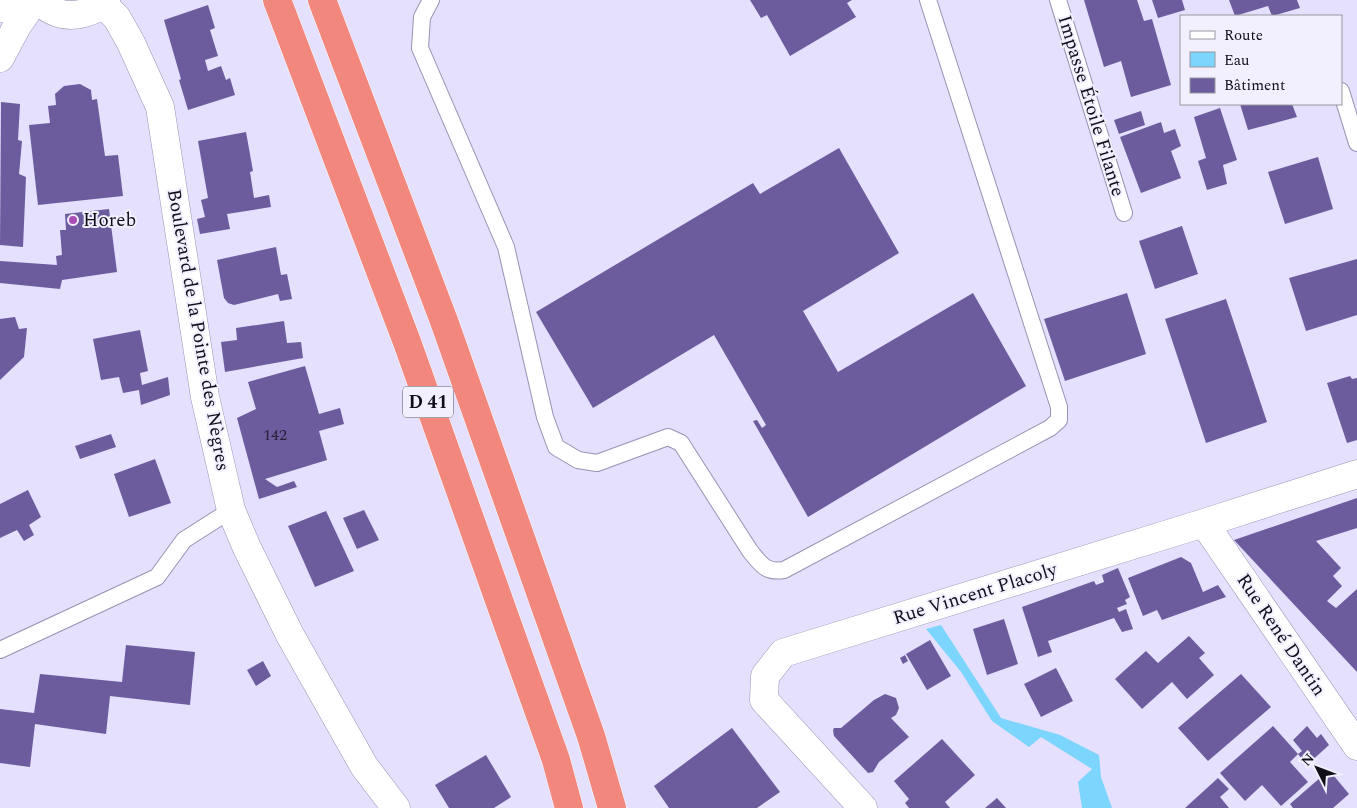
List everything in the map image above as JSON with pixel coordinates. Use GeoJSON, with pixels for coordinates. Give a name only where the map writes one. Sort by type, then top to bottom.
{"type":"FeatureCollection","features":[{"type":"Feature","properties":{"kind":"highway","name":"D 41"},"geometry":{"type":"LineString","coordinates":[[278,0],[407,342],[556,760],[569,808]]}},
{"type":"Feature","properties":{"kind":"highway","name":"D 41"},"geometry":{"type":"LineString","coordinates":[[322,0],[444,320],[591,736],[612,808]]}},
{"type":"Feature","properties":{"kind":"street"},"geometry":{"type":"LineString","coordinates":[[0,8],[6,9],[20,0]]}},
{"type":"Feature","properties":{"kind":"street"},"geometry":{"type":"LineString","coordinates":[[0,58],[17,26],[36,0],[58,13],[74,15],[89,12],[104,2]]}},
{"type":"Feature","properties":{"kind":"street","name":"Boulevard de la Pointe des Nègres"},"geometry":{"type":"LineString","coordinates":[[104,2],[117,18],[131,42],[160,107],[206,397],[231,510],[247,548],[290,635],[364,766],[396,808]]}},
{"type":"Feature","properties":{"kind":"street","name":"Rue Vincent Placoly"},"geometry":{"type":"LineString","coordinates":[[863,808],[764,700],[765,676],[782,653],[1357,474]]}},
{"type":"Feature","properties":{"kind":"street","name":"Rue René Dantin"},"geometry":{"type":"LineString","coordinates":[[1204,523],[1357,746]]}},
{"type":"Feature","properties":{"kind":"lane"},"geometry":{"type":"LineString","coordinates":[[431,0],[422,17],[420,48],[506,247],[545,417],[556,447],[578,460],[597,463],[668,437],[681,443],[750,551],[763,567],[776,572],[784,570],[1050,428],[1059,420],[1059,407],[928,0]]}},
{"type":"Feature","properties":{"kind":"lane","name":"Impasse Étoile Filante"},"geometry":{"type":"LineString","coordinates":[[1058,0],[1124,213]]}},
{"type":"Feature","properties":{"kind":"lane"},"geometry":{"type":"LineString","coordinates":[[1342,94],[1357,143]]}},
{"type":"Feature","properties":{"kind":"lane"},"geometry":{"type":"LineString","coordinates":[[0,650],[157,577],[184,540],[231,510]]}},
{"type":"Feature","properties":{"kind":"water"},"geometry":{"type":"Polygon","coordinates":[[[941,625],[1001,718],[1060,735],[1099,755],[1101,777],[1112,808],[1082,808],[1078,782],[1092,769],[1041,737],[1029,747],[992,721],[961,672],[926,629],[941,625]]]}},
{"type":"Feature","properties":{"kind":"building"},"geometry":{"type":"Polygon","coordinates":[[[750,0],[852,0],[847,3],[856,17],[790,56],[767,15],[761,18],[750,0]]]}},
{"type":"Feature","properties":{"kind":"building"},"geometry":{"type":"Polygon","coordinates":[[[1084,0],[1137,0],[1144,21],[1152,19],[1171,85],[1131,97],[1121,61],[1104,67],[1084,0]]]}},
{"type":"Feature","properties":{"kind":"building"},"geometry":{"type":"Polygon","coordinates":[[[1152,0],[1182,0],[1185,10],[1158,18],[1152,0]]]}},
{"type":"Feature","properties":{"kind":"building"},"geometry":{"type":"Polygon","coordinates":[[[1229,0],[1297,0],[1300,8],[1272,15],[1268,6],[1235,15],[1229,0]]]}},
{"type":"Feature","properties":{"kind":"building"},"geometry":{"type":"Polygon","coordinates":[[[208,5],[215,28],[210,30],[218,56],[205,60],[208,71],[221,66],[226,80],[230,78],[235,95],[188,110],[164,20],[208,5]]]}},
{"type":"Feature","properties":{"kind":"building"},"geometry":{"type":"Polygon","coordinates":[[[80,84],[91,90],[92,100],[97,99],[105,156],[118,155],[123,196],[38,205],[29,125],[50,123],[48,106],[56,105],[55,94],[64,86],[80,84]]]}},
{"type":"Feature","properties":{"kind":"building"},"geometry":{"type":"Polygon","coordinates":[[[1,102],[20,104],[18,140],[22,141],[19,174],[26,177],[23,247],[0,245],[1,102]]]}},
{"type":"Feature","properties":{"kind":"building"},"geometry":{"type":"Polygon","coordinates":[[[1240,105],[1292,105],[1297,117],[1248,130],[1240,105]]]}},
{"type":"Feature","properties":{"kind":"building"},"geometry":{"type":"Polygon","coordinates":[[[1220,108],[1237,160],[1223,165],[1227,184],[1207,190],[1198,161],[1206,158],[1194,117],[1220,108]]]}},
{"type":"Feature","properties":{"kind":"building"},"geometry":{"type":"Polygon","coordinates":[[[1141,111],[1145,125],[1119,134],[1114,120],[1141,111]]]}},
{"type":"Feature","properties":{"kind":"building"},"geometry":{"type":"Polygon","coordinates":[[[1161,122],[1164,133],[1175,129],[1181,146],[1171,151],[1181,178],[1141,193],[1120,137],[1161,122]]]}},
{"type":"Feature","properties":{"kind":"building"},"geometry":{"type":"Polygon","coordinates":[[[246,132],[253,171],[250,172],[254,198],[269,195],[271,207],[227,214],[230,229],[200,234],[197,219],[205,217],[201,200],[208,198],[198,141],[246,132]]]}},
{"type":"Feature","properties":{"kind":"building"},"geometry":{"type":"Polygon","coordinates":[[[839,148],[899,253],[803,311],[838,372],[973,293],[1026,386],[808,517],[753,421],[757,420],[762,428],[766,425],[714,335],[593,408],[536,312],[753,183],[760,194],[839,148]]]}},
{"type":"Feature","properties":{"kind":"building"},"geometry":{"type":"Polygon","coordinates":[[[1318,157],[1333,209],[1285,224],[1268,172],[1318,157]]]}},
{"type":"Feature","properties":{"kind":"building"},"geometry":{"type":"Polygon","coordinates":[[[109,209],[117,272],[62,280],[60,289],[0,283],[0,261],[57,265],[56,256],[62,255],[60,230],[66,230],[65,214],[109,209]]]}},
{"type":"Feature","properties":{"kind":"building"},"geometry":{"type":"Polygon","coordinates":[[[1182,226],[1198,274],[1155,289],[1139,241],[1182,226]]]}},
{"type":"Feature","properties":{"kind":"building"},"geometry":{"type":"Polygon","coordinates":[[[276,247],[281,275],[287,274],[292,299],[280,301],[278,294],[234,305],[228,303],[224,298],[217,260],[276,247]]]}},
{"type":"Feature","properties":{"kind":"building"},"geometry":{"type":"Polygon","coordinates":[[[1357,259],[1357,315],[1306,331],[1289,278],[1357,259]]]}},
{"type":"Feature","properties":{"kind":"building"},"geometry":{"type":"Polygon","coordinates":[[[1127,293],[1146,354],[1065,381],[1044,319],[1127,293]]]}},
{"type":"Feature","properties":{"kind":"building"},"geometry":{"type":"Polygon","coordinates":[[[1226,299],[1267,422],[1206,443],[1165,319],[1226,299]]]}},
{"type":"Feature","properties":{"kind":"building"},"geometry":{"type":"Polygon","coordinates":[[[15,317],[19,329],[27,328],[24,357],[0,380],[0,319],[15,317]]]}},
{"type":"Feature","properties":{"kind":"building"},"geometry":{"type":"Polygon","coordinates":[[[284,321],[287,343],[301,342],[303,358],[225,372],[221,342],[237,340],[236,328],[284,321]]]}},
{"type":"Feature","properties":{"kind":"building"},"geometry":{"type":"Polygon","coordinates":[[[140,330],[148,371],[140,373],[142,385],[168,377],[170,395],[141,405],[139,390],[123,393],[119,377],[101,380],[93,339],[140,330]]]}},
{"type":"Feature","properties":{"kind":"building"},"geometry":{"type":"Polygon","coordinates":[[[305,366],[319,414],[340,408],[344,424],[319,431],[327,460],[265,479],[277,487],[294,481],[297,487],[259,499],[237,418],[256,409],[248,382],[305,366]]]}},
{"type":"Feature","properties":{"kind":"building"},"geometry":{"type":"Polygon","coordinates":[[[1350,376],[1352,379],[1357,378],[1357,440],[1347,443],[1327,383],[1350,376]]]}},
{"type":"Feature","properties":{"kind":"building"},"geometry":{"type":"Polygon","coordinates":[[[111,434],[116,447],[80,459],[75,446],[111,434]]]}},
{"type":"Feature","properties":{"kind":"building"},"geometry":{"type":"Polygon","coordinates":[[[155,459],[171,503],[129,517],[114,474],[155,459]]]}},
{"type":"Feature","properties":{"kind":"building"},"geometry":{"type":"Polygon","coordinates":[[[28,490],[41,517],[29,525],[34,535],[24,541],[17,530],[0,538],[0,504],[28,490]]]}},
{"type":"Feature","properties":{"kind":"building"},"geometry":{"type":"Polygon","coordinates":[[[1357,498],[1357,528],[1316,541],[1341,568],[1333,576],[1342,586],[1327,601],[1336,608],[1357,589],[1357,672],[1234,540],[1357,498]]]}},
{"type":"Feature","properties":{"kind":"building"},"geometry":{"type":"Polygon","coordinates":[[[364,510],[379,540],[357,549],[343,518],[364,510]]]}},
{"type":"Feature","properties":{"kind":"building"},"geometry":{"type":"Polygon","coordinates":[[[326,511],[354,571],[315,587],[288,526],[326,511]]]}},
{"type":"Feature","properties":{"kind":"building"},"geometry":{"type":"Polygon","coordinates":[[[1181,557],[1191,563],[1203,592],[1218,585],[1226,597],[1162,620],[1157,610],[1143,616],[1128,578],[1181,557]]]}},
{"type":"Feature","properties":{"kind":"building"},"geometry":{"type":"Polygon","coordinates":[[[1118,568],[1130,597],[1125,600],[1127,604],[1117,608],[1119,612],[1126,609],[1133,629],[1122,632],[1114,618],[1048,641],[1052,652],[1038,657],[1022,607],[1094,581],[1096,585],[1104,582],[1102,575],[1118,568]]]}},
{"type":"Feature","properties":{"kind":"building"},"geometry":{"type":"Polygon","coordinates":[[[1004,619],[1018,664],[987,675],[973,629],[1004,619]]]}},
{"type":"Feature","properties":{"kind":"building"},"geometry":{"type":"Polygon","coordinates":[[[1189,636],[1205,653],[1199,658],[1214,675],[1187,699],[1172,682],[1142,709],[1115,679],[1146,651],[1158,663],[1189,636]]]}},
{"type":"Feature","properties":{"kind":"building"},"geometry":{"type":"Polygon","coordinates":[[[930,640],[951,676],[927,690],[906,654],[930,640]]]}},
{"type":"Feature","properties":{"kind":"building"},"geometry":{"type":"Polygon","coordinates":[[[126,645],[195,652],[190,705],[110,696],[106,734],[35,724],[30,767],[0,763],[0,709],[34,713],[40,674],[122,682],[126,645]]]}},
{"type":"Feature","properties":{"kind":"building"},"geometry":{"type":"Polygon","coordinates":[[[905,655],[908,661],[903,664],[900,658],[905,655]]]}},
{"type":"Feature","properties":{"kind":"building"},"geometry":{"type":"Polygon","coordinates":[[[263,661],[271,676],[256,686],[247,670],[263,661]]]}},
{"type":"Feature","properties":{"kind":"building"},"geometry":{"type":"Polygon","coordinates":[[[1056,668],[1073,701],[1041,717],[1024,684],[1056,668]]]}},
{"type":"Feature","properties":{"kind":"building"},"geometry":{"type":"Polygon","coordinates":[[[1241,674],[1271,707],[1208,761],[1178,728],[1241,674]]]}},
{"type":"Feature","properties":{"kind":"building"},"geometry":{"type":"Polygon","coordinates":[[[885,694],[896,698],[899,708],[896,715],[891,718],[909,737],[879,762],[873,772],[868,773],[834,736],[833,730],[834,728],[841,728],[874,700],[885,694]]]}},
{"type":"Feature","properties":{"kind":"building"},"geometry":{"type":"Polygon","coordinates":[[[1273,726],[1298,754],[1290,762],[1308,782],[1281,806],[1262,785],[1245,801],[1220,773],[1273,726]]]}},
{"type":"Feature","properties":{"kind":"building"},"geometry":{"type":"Polygon","coordinates":[[[1307,726],[1317,738],[1321,734],[1329,745],[1307,765],[1298,754],[1302,751],[1293,740],[1307,726]]]}},
{"type":"Feature","properties":{"kind":"building"},"geometry":{"type":"Polygon","coordinates":[[[732,728],[780,792],[757,808],[669,808],[654,786],[732,728]]]}},
{"type":"Feature","properties":{"kind":"building"},"geometry":{"type":"Polygon","coordinates":[[[942,739],[975,775],[945,802],[950,808],[909,808],[905,803],[909,799],[894,781],[942,739]]]}},
{"type":"Feature","properties":{"kind":"building"},"geometry":{"type":"Polygon","coordinates":[[[486,755],[511,797],[494,808],[449,808],[435,785],[486,755]]]}},
{"type":"Feature","properties":{"kind":"building"},"geometry":{"type":"Polygon","coordinates":[[[1329,770],[1349,794],[1333,808],[1293,808],[1290,804],[1329,770]]]}},
{"type":"Feature","properties":{"kind":"building"},"geometry":{"type":"Polygon","coordinates":[[[1218,778],[1229,789],[1220,797],[1229,808],[1185,808],[1218,778]]]}},
{"type":"Feature","properties":{"kind":"building"},"geometry":{"type":"Polygon","coordinates":[[[997,798],[1006,808],[985,808],[997,798]]]}},
{"type":"Feature","properties":{"kind":"place","name":"Horeb"},"geometry":{"type":"Point","coordinates":[73,220]}}]}
